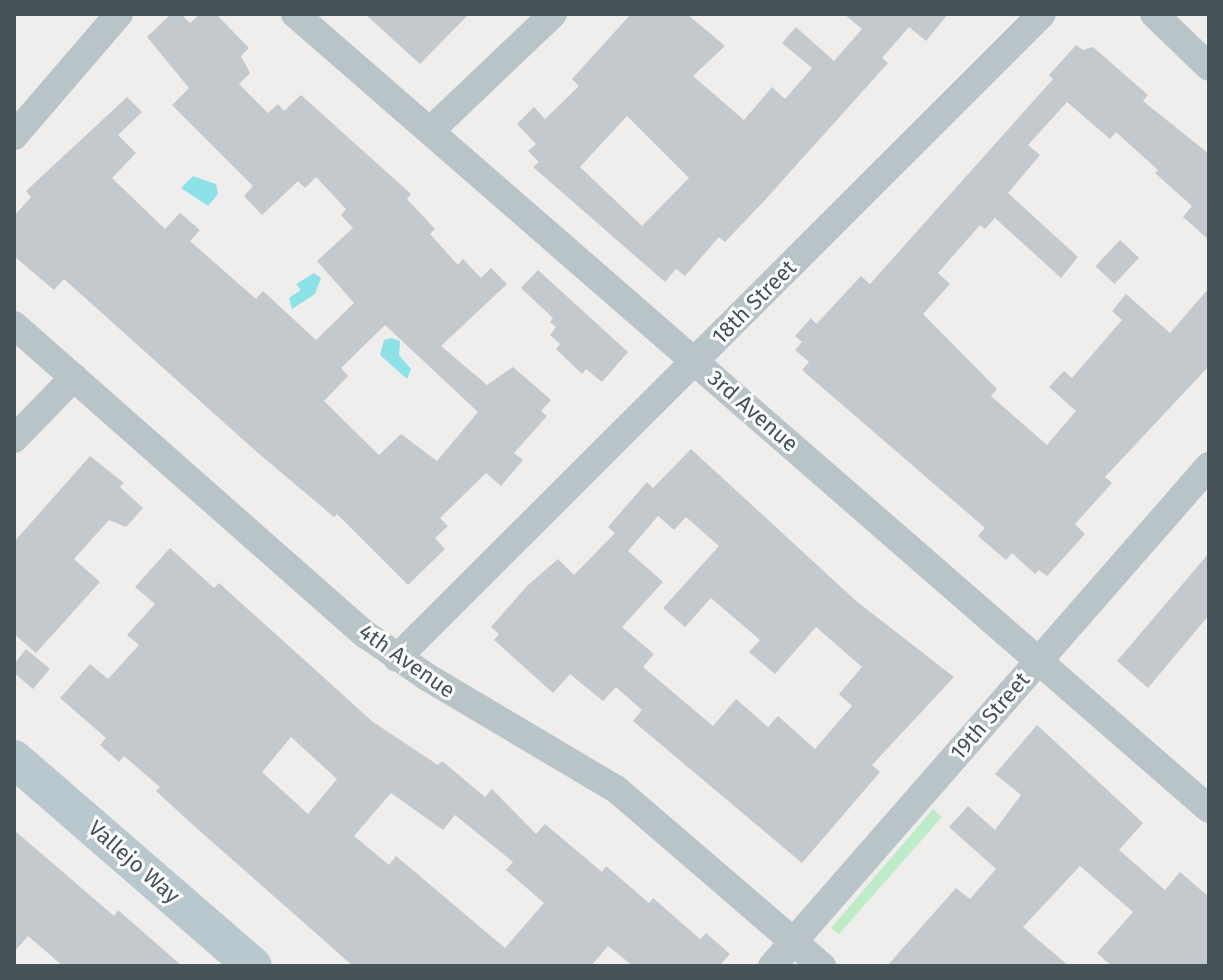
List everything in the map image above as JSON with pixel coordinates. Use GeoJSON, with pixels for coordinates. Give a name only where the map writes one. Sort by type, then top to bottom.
{"type":"FeatureCollection","features":[{"type":"Feature","properties":{"kind":"street"},"geometry":{"type":"LineString","coordinates":[[14,136],[119,14]]}},
{"type":"Feature","properties":{"kind":"street","name":"3rd Avenue"},"geometry":{"type":"LineString","coordinates":[[295,14],[1209,809]]}},
{"type":"Feature","properties":{"kind":"street"},"geometry":{"type":"LineString","coordinates":[[430,131],[553,14]]}},
{"type":"Feature","properties":{"kind":"street","name":"18th Street"},"geometry":{"type":"LineString","coordinates":[[397,658],[1042,14]]}},
{"type":"Feature","properties":{"kind":"street"},"geometry":{"type":"LineString","coordinates":[[1154,14],[1209,67]]}},
{"type":"Feature","properties":{"kind":"street","name":"4th Avenue"},"geometry":{"type":"LineString","coordinates":[[14,325],[397,658],[616,789],[822,966]]}},
{"type":"Feature","properties":{"kind":"street"},"geometry":{"type":"LineString","coordinates":[[14,439],[74,377]]}},
{"type":"Feature","properties":{"kind":"street","name":"19th Street"},"geometry":{"type":"LineString","coordinates":[[772,966],[1209,466]]}},
{"type":"Feature","properties":{"kind":"street","name":"Vallejo Way"},"geometry":{"type":"LineString","coordinates":[[14,759],[253,966]]}},
{"type":"Feature","properties":{"kind":"green space"},"geometry":{"type":"Polygon","coordinates":[[[933,809],[942,817],[839,934],[831,928],[933,809]]]}},
{"type":"Feature","properties":{"kind":"water"},"geometry":{"type":"Polygon","coordinates":[[[193,176],[216,184],[218,194],[208,206],[181,188],[193,176]]]}},
{"type":"Feature","properties":{"kind":"water"},"geometry":{"type":"Polygon","coordinates":[[[314,273],[321,278],[315,294],[292,309],[289,298],[301,290],[296,284],[314,273]]]}},
{"type":"Feature","properties":{"kind":"water"},"geometry":{"type":"Polygon","coordinates":[[[391,338],[400,341],[399,355],[411,369],[407,379],[380,355],[384,340],[391,338]]]}},
{"type":"Feature","properties":{"kind":"building"},"geometry":{"type":"Polygon","coordinates":[[[171,14],[181,14],[190,23],[200,14],[216,14],[249,48],[241,56],[250,73],[239,84],[268,113],[278,104],[284,111],[301,95],[411,194],[407,199],[435,229],[430,234],[458,265],[463,259],[481,278],[491,268],[507,284],[441,346],[487,385],[513,367],[551,400],[541,411],[547,416],[514,453],[523,460],[501,486],[486,473],[440,518],[448,526],[435,538],[445,549],[408,585],[337,514],[334,517],[258,453],[64,279],[54,290],[14,256],[14,216],[31,197],[26,191],[127,97],[142,112],[118,135],[136,153],[112,178],[165,229],[180,213],[200,230],[190,241],[256,299],[263,291],[316,340],[354,303],[317,261],[353,228],[341,215],[346,209],[316,177],[305,188],[298,181],[262,215],[244,196],[253,186],[172,105],[189,88],[147,37],[171,14]],[[385,325],[341,368],[348,376],[324,401],[379,455],[401,434],[437,461],[478,412],[385,325]]]}},
{"type":"Feature","properties":{"kind":"building"},"geometry":{"type":"Polygon","coordinates":[[[365,14],[469,14],[420,64],[365,14]]]}},
{"type":"Feature","properties":{"kind":"building"},"geometry":{"type":"Polygon","coordinates":[[[631,14],[687,14],[725,46],[693,76],[744,120],[772,87],[785,99],[812,68],[782,43],[796,27],[834,61],[862,29],[844,14],[948,14],[926,41],[909,27],[882,58],[888,63],[725,242],[719,237],[685,276],[676,269],[665,282],[533,167],[539,162],[528,151],[536,144],[517,124],[534,107],[545,119],[579,86],[572,79],[631,14]],[[627,116],[580,167],[642,226],[689,178],[627,116]]]}},
{"type":"Feature","properties":{"kind":"building"},"geometry":{"type":"Polygon","coordinates":[[[1076,45],[1083,50],[1093,47],[1148,95],[1143,101],[1209,154],[1209,240],[1183,217],[1192,206],[1155,173],[1158,170],[1116,132],[1110,139],[1067,102],[1028,145],[1040,155],[1008,193],[1078,257],[1061,278],[995,218],[985,229],[980,225],[938,273],[950,284],[923,314],[997,389],[991,396],[1047,445],[1076,411],[1049,387],[1064,371],[1072,378],[1122,320],[1112,311],[1126,294],[1170,333],[1209,288],[1209,366],[1105,477],[1112,483],[1075,524],[1085,534],[1047,576],[1039,570],[1035,574],[1012,553],[1006,560],[978,536],[985,528],[802,370],[809,362],[795,350],[802,342],[795,336],[811,318],[816,324],[861,276],[870,284],[1053,79],[1049,75],[1076,45]]]}},
{"type":"Feature","properties":{"kind":"building"},"geometry":{"type":"Polygon","coordinates":[[[1120,240],[1139,258],[1114,284],[1095,266],[1120,240]]]}},
{"type":"Feature","properties":{"kind":"building"},"geometry":{"type":"Polygon","coordinates":[[[538,270],[628,352],[602,382],[586,369],[582,374],[556,349],[560,344],[550,335],[556,327],[550,322],[553,318],[521,288],[538,270]]]}},
{"type":"Feature","properties":{"kind":"building"},"geometry":{"type":"Polygon","coordinates":[[[691,449],[855,600],[954,677],[872,765],[880,772],[802,863],[633,721],[642,710],[616,687],[603,701],[570,674],[553,693],[494,640],[499,634],[491,627],[527,586],[558,559],[574,575],[615,533],[608,527],[647,482],[653,488],[691,449]],[[658,516],[628,551],[663,582],[622,627],[654,654],[643,667],[713,726],[736,699],[768,727],[778,716],[815,749],[852,706],[839,694],[862,667],[816,627],[775,674],[749,652],[760,640],[711,598],[685,627],[663,608],[719,546],[686,517],[674,530],[658,516]]]}},
{"type":"Feature","properties":{"kind":"building"},"geometry":{"type":"Polygon","coordinates":[[[90,456],[124,483],[120,487],[143,508],[126,527],[109,520],[74,559],[100,582],[36,653],[14,634],[14,542],[90,456]]]}},
{"type":"Feature","properties":{"kind":"building"},"geometry":{"type":"Polygon","coordinates":[[[170,548],[214,588],[219,583],[373,722],[438,765],[442,761],[485,797],[492,789],[536,834],[545,824],[602,872],[606,866],[649,903],[653,898],[700,939],[706,933],[730,954],[719,966],[633,966],[608,946],[591,966],[353,966],[156,791],[160,787],[124,756],[119,762],[100,745],[106,738],[60,698],[90,664],[108,679],[139,645],[127,635],[155,604],[135,587],[170,548]],[[291,737],[262,772],[308,814],[337,779],[291,737]],[[391,793],[354,836],[389,865],[396,856],[505,948],[544,903],[506,870],[513,862],[455,815],[443,830],[391,793]]]}},
{"type":"Feature","properties":{"kind":"building"},"geometry":{"type":"Polygon","coordinates":[[[1209,553],[1209,615],[1148,688],[1117,661],[1209,553]]]}},
{"type":"Feature","properties":{"kind":"building"},"geometry":{"type":"Polygon","coordinates":[[[26,649],[50,669],[33,689],[14,673],[14,664],[26,649]]]}},
{"type":"Feature","properties":{"kind":"building"},"geometry":{"type":"Polygon","coordinates":[[[1037,725],[1143,823],[1119,850],[1165,890],[1180,872],[1209,897],[1209,966],[1112,966],[1097,953],[1133,912],[1080,866],[1023,927],[1069,966],[887,966],[956,888],[970,899],[996,869],[949,827],[968,806],[995,830],[1021,795],[995,774],[1037,725]]]}},
{"type":"Feature","properties":{"kind":"building"},"geometry":{"type":"Polygon","coordinates":[[[14,830],[114,916],[118,910],[182,966],[63,966],[28,936],[14,952],[14,830]]]}}]}
